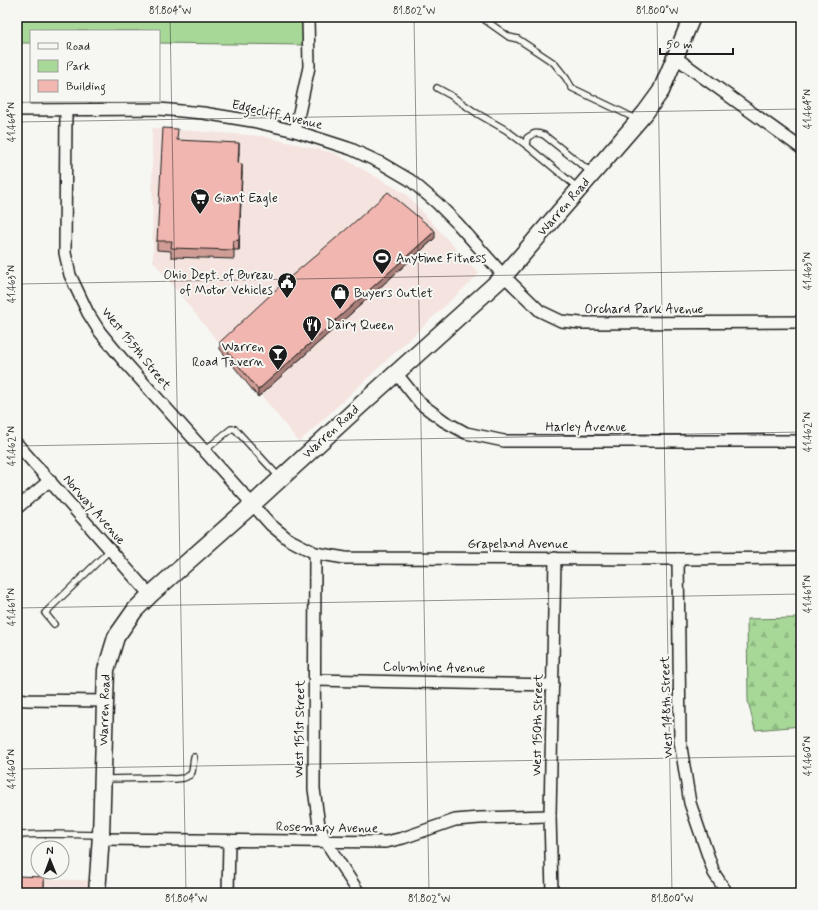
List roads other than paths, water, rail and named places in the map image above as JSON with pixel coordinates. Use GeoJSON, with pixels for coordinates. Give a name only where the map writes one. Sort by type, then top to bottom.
{"type":"FeatureCollection","features":[{"type":"Feature","properties":{"kind":"main road","name":"Warren Road"},"geometry":{"type":"LineString","coordinates":[[98,893],[106,670],[116,636],[135,610],[150,594],[280,479],[504,276],[645,113],[660,91],[692,17]]}},
{"type":"Feature","properties":{"kind":"street"},"geometry":{"type":"LineString","coordinates":[[295,131],[309,67],[308,17]]}},
{"type":"Feature","properties":{"kind":"street"},"geometry":{"type":"LineString","coordinates":[[675,58],[801,148]]}},
{"type":"Feature","properties":{"kind":"street","name":"Edgecliff Avenue"},"geometry":{"type":"LineString","coordinates":[[17,110],[159,109],[203,113],[252,121],[295,131],[351,149],[381,162],[410,180],[442,208],[504,276]]}},
{"type":"Feature","properties":{"kind":"street","name":"West 155th Street"},"geometry":{"type":"LineString","coordinates":[[66,110],[65,253],[70,275],[88,313],[100,332],[123,360],[252,504]]}},
{"type":"Feature","properties":{"kind":"street","name":"Orchard Park Avenue"},"geometry":{"type":"LineString","coordinates":[[504,276],[540,311],[561,321],[581,323],[801,322]]}},
{"type":"Feature","properties":{"kind":"street","name":"Harley Avenue"},"geometry":{"type":"LineString","coordinates":[[396,373],[421,404],[444,421],[466,433],[504,441],[801,441]]}},
{"type":"Feature","properties":{"kind":"street","name":"Norway Avenue"},"geometry":{"type":"LineString","coordinates":[[17,444],[150,594]]}},
{"type":"Feature","properties":{"kind":"street"},"geometry":{"type":"LineString","coordinates":[[17,508],[50,480]]}},
{"type":"Feature","properties":{"kind":"street","name":"Grapeland Avenue"},"geometry":{"type":"LineString","coordinates":[[252,504],[271,526],[288,539],[315,553],[345,558],[801,558]]}},
{"type":"Feature","properties":{"kind":"street","name":"West 151st Street"},"geometry":{"type":"LineString","coordinates":[[315,553],[314,789],[319,825],[326,842],[359,893]]}},
{"type":"Feature","properties":{"kind":"street","name":"West 150th Street"},"geometry":{"type":"LineString","coordinates":[[552,893],[550,816],[555,558]]}},
{"type":"Feature","properties":{"kind":"street","name":"West 148th Street"},"geometry":{"type":"LineString","coordinates":[[678,559],[680,741],[690,803],[714,873],[726,893]]}},
{"type":"Feature","properties":{"kind":"street","name":"Columbine Avenue"},"geometry":{"type":"LineString","coordinates":[[315,680],[553,685]]}},
{"type":"Feature","properties":{"kind":"street"},"geometry":{"type":"LineString","coordinates":[[17,699],[105,701]]}},
{"type":"Feature","properties":{"kind":"street","name":"Rosemary Avenue"},"geometry":{"type":"LineString","coordinates":[[101,837],[386,842],[403,838],[455,820],[550,816]]}},
{"type":"Feature","properties":{"kind":"street"},"geometry":{"type":"LineString","coordinates":[[228,893],[229,840]]}},
{"type":"Feature","properties":{"kind":"lane"},"geometry":{"type":"LineString","coordinates":[[485,17],[484,20],[509,37],[518,39],[554,63],[572,88],[630,116],[637,122]]}},
{"type":"Feature","properties":{"kind":"lane"},"geometry":{"type":"LineString","coordinates":[[437,88],[506,130],[580,189]]}},
{"type":"Feature","properties":{"kind":"lane"},"geometry":{"type":"LineString","coordinates":[[526,145],[527,138],[533,133],[544,135],[593,174]]}},
{"type":"Feature","properties":{"kind":"lane"},"geometry":{"type":"LineString","coordinates":[[204,451],[226,433],[232,429],[235,429],[280,479]]}},
{"type":"Feature","properties":{"kind":"lane"},"geometry":{"type":"LineString","coordinates":[[54,624],[45,612],[111,549]]}},
{"type":"Feature","properties":{"kind":"lane"},"geometry":{"type":"LineString","coordinates":[[103,779],[184,778],[192,772],[194,757]]}},
{"type":"Feature","properties":{"kind":"lane"},"geometry":{"type":"LineString","coordinates":[[17,835],[46,834],[101,837]]}},
{"type":"Feature","properties":{"kind":"place","name":"Giant Eagle"},"geometry":{"type":"Point","coordinates":[200,215]}},
{"type":"Feature","properties":{"kind":"place","name":"Anytime Fitness"},"geometry":{"type":"Point","coordinates":[382,275]}},
{"type":"Feature","properties":{"kind":"place","name":"Ohio Dept. of Bureau of Motor Vehicles"},"geometry":{"type":"Point","coordinates":[287,299]}},
{"type":"Feature","properties":{"kind":"place","name":"Buyers Outlet"},"geometry":{"type":"Point","coordinates":[340,310]}},
{"type":"Feature","properties":{"kind":"place","name":"Dairy Queen"},"geometry":{"type":"Point","coordinates":[312,342]}},
{"type":"Feature","properties":{"kind":"place","name":"Warren Road Tavern"},"geometry":{"type":"Point","coordinates":[278,371]}}]}
